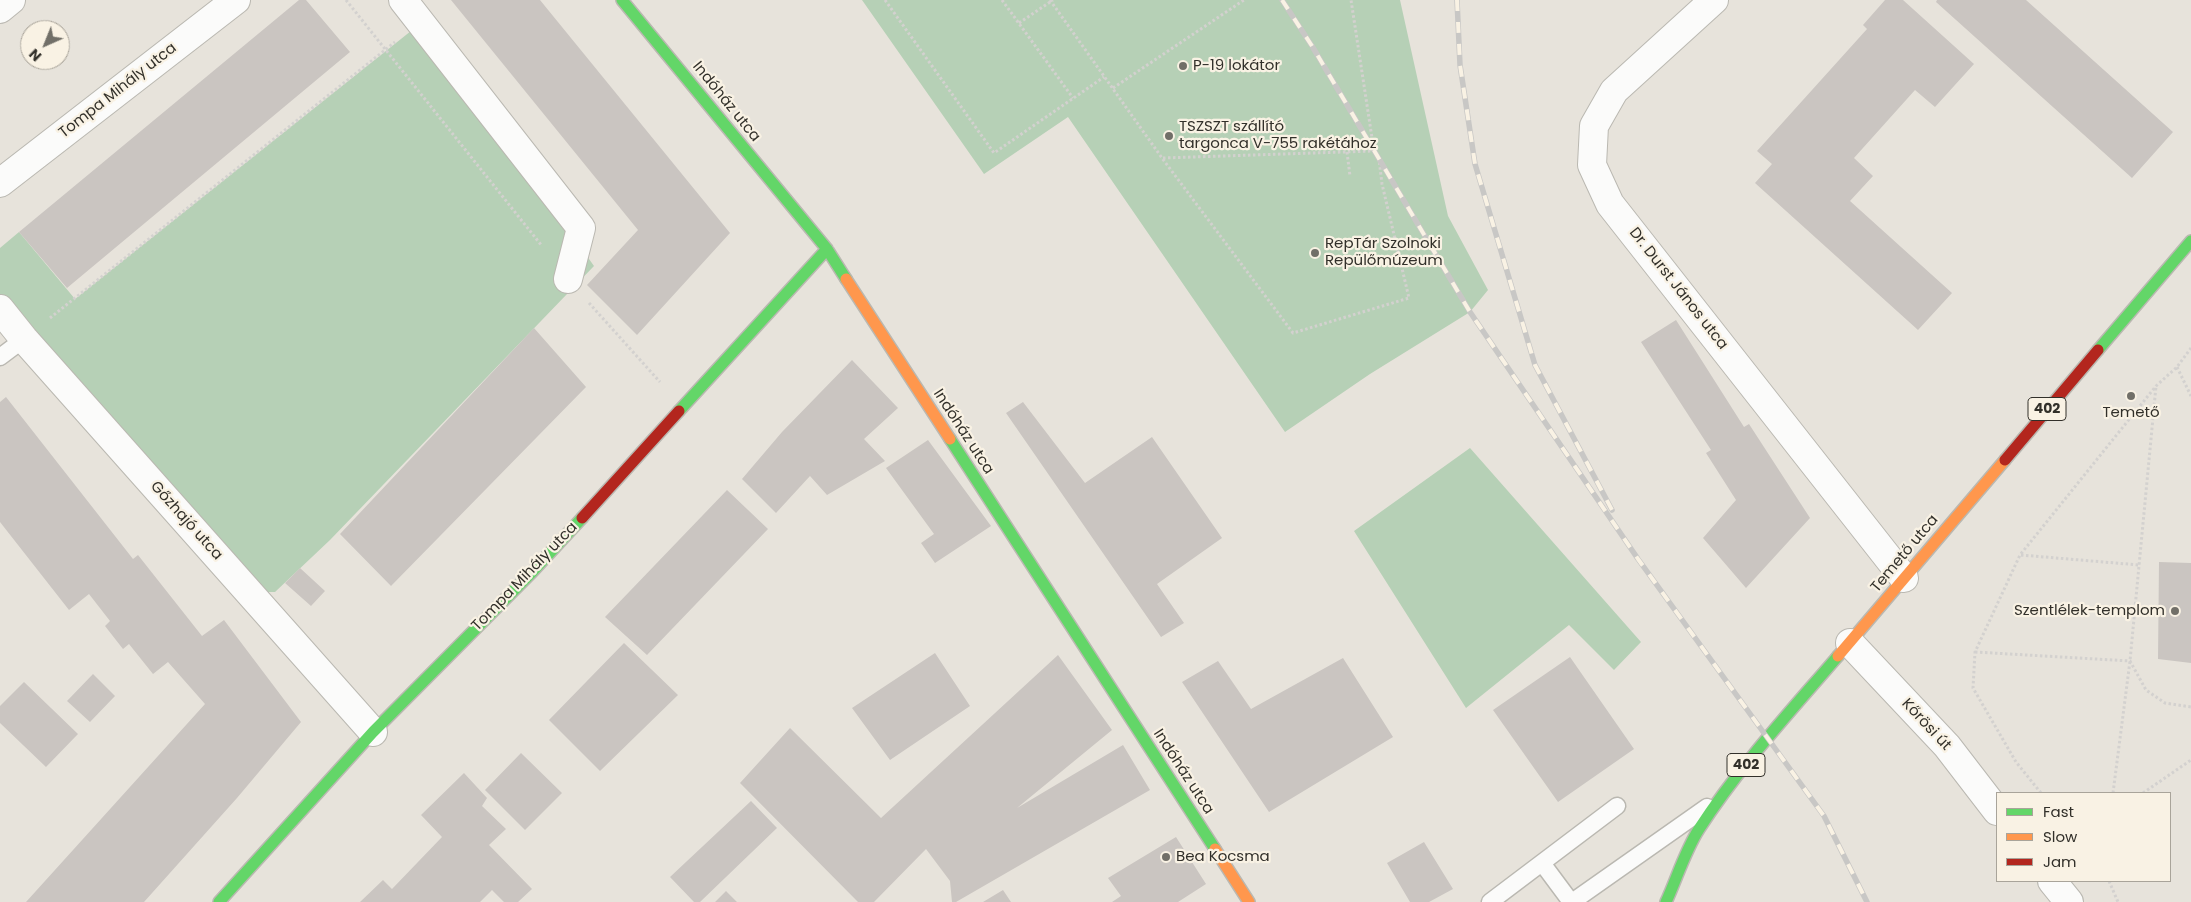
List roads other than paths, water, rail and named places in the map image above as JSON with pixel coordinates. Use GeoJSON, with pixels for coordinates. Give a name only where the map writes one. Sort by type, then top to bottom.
{"type":"FeatureCollection","features":[{"type":"Feature","properties":{"kind":"street"},"geometry":{"type":"LineString","coordinates":[[0,9],[11,0]]}},
{"type":"Feature","properties":{"kind":"street","name":"Tompa Mihály utca"},"geometry":{"type":"LineString","coordinates":[[0,183],[236,0]]}},
{"type":"Feature","properties":{"kind":"street"},"geometry":{"type":"LineString","coordinates":[[403,0],[581,228],[568,279]]}},
{"type":"Feature","properties":{"kind":"street","name":"Indóház utca"},"geometry":{"type":"LineString","coordinates":[[622,0],[827,250],[1249,902]]}},
{"type":"Feature","properties":{"kind":"street","name":"Dr. Durst János utca"},"geometry":{"type":"LineString","coordinates":[[1714,0],[1614,91],[1594,126],[1592,165],[1610,204],[1904,578]]}},
{"type":"Feature","properties":{"kind":"street","name":"Temető utca"},"geometry":{"type":"LineString","coordinates":[[1666,902],[1698,831],[1721,797],[1767,739],[2191,241]]}},
{"type":"Feature","properties":{"kind":"street","name":"Tompa Mihály utca"},"geometry":{"type":"LineString","coordinates":[[227,899],[373,732],[533,571],[827,250]]}},
{"type":"Feature","properties":{"kind":"street","name":"Gőzhajó utca"},"geometry":{"type":"LineString","coordinates":[[0,309],[24,339],[373,732]]}},
{"type":"Feature","properties":{"kind":"street","name":"Kőrösi út"},"geometry":{"type":"LineString","coordinates":[[1850,643],[1947,746],[1996,810]]}},
{"type":"Feature","properties":{"kind":"street"},"geometry":{"type":"LineString","coordinates":[[2053,882],[2068,902]]}},
{"type":"Feature","properties":{"kind":"lane"},"geometry":{"type":"LineString","coordinates":[[0,357],[24,339]]}},
{"type":"Feature","properties":{"kind":"lane"},"geometry":{"type":"LineString","coordinates":[[1542,863],[1571,902],[1721,797]]}},
{"type":"Feature","properties":{"kind":"lane"},"geometry":{"type":"LineString","coordinates":[[1490,902],[1617,806]]}},
{"type":"Feature","properties":{"kind":"railway"},"geometry":{"type":"LineString","coordinates":[[1282,0],[1312,46],[1470,312],[1638,559],[1824,816],[1867,902]]}},
{"type":"Feature","properties":{"kind":"railway"},"geometry":{"type":"LineString","coordinates":[[1457,0],[1460,65],[1475,164],[1535,365],[1612,510]]}},
{"type":"Feature","properties":{"kind":"place","name":"P-19 lokátor"},"geometry":{"type":"Point","coordinates":[1183,66]}},
{"type":"Feature","properties":{"kind":"place","name":"TSZSZT szállító targonca V-755 rakétához"},"geometry":{"type":"Point","coordinates":[1169,136]}},
{"type":"Feature","properties":{"kind":"place","name":"RepTár Szolnoki Repülőmúzeum"},"geometry":{"type":"Point","coordinates":[1315,253]}},
{"type":"Feature","properties":{"kind":"place","name":"Temető"},"geometry":{"type":"Point","coordinates":[2131,396]}},
{"type":"Feature","properties":{"kind":"place","name":"Szentlélek-templom"},"geometry":{"type":"Point","coordinates":[2175,611]}},
{"type":"Feature","properties":{"kind":"place","name":"Bea Kocsma"},"geometry":{"type":"Point","coordinates":[1166,857]}}]}
